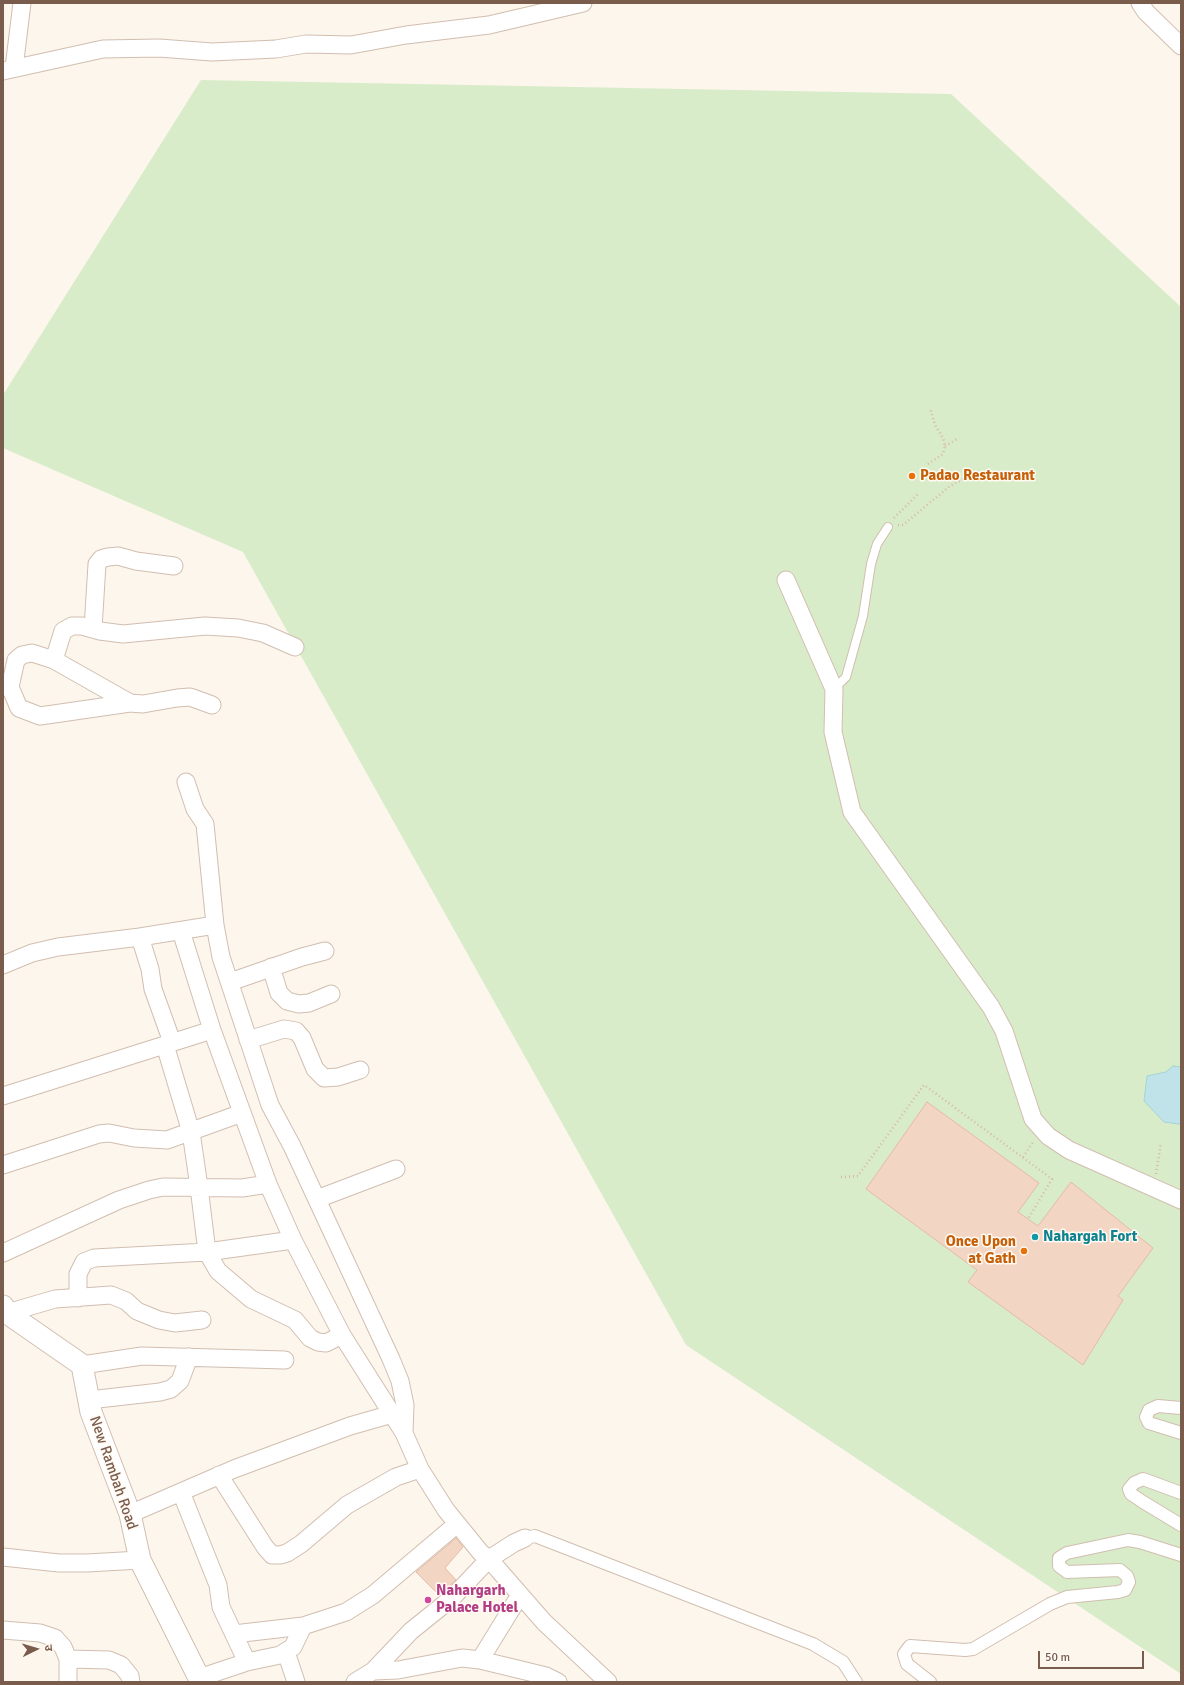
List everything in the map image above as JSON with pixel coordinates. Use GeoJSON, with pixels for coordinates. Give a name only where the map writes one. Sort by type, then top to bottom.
{"type":"FeatureCollection","features":[{"type":"Feature","properties":{"kind":"street"},"geometry":{"type":"LineString","coordinates":[[22,3],[8,69],[103,49],[159,48],[212,52],[276,49],[306,44],[351,45],[406,35],[489,24],[583,3]]}},
{"type":"Feature","properties":{"kind":"street"},"geometry":{"type":"LineString","coordinates":[[1140,3],[1146,12],[1181,46]]}},
{"type":"Feature","properties":{"kind":"street"},"geometry":{"type":"LineString","coordinates":[[93,629],[97,564],[102,559],[108,556],[118,556],[136,561],[174,566]]}},
{"type":"Feature","properties":{"kind":"street"},"geometry":{"type":"LineString","coordinates":[[786,580],[834,689],[833,732],[845,789],[852,812],[991,1007],[1004,1030],[1033,1119],[1048,1136],[1069,1150],[1181,1200]]}},
{"type":"Feature","properties":{"kind":"street"},"geometry":{"type":"LineString","coordinates":[[54,660],[63,631],[72,626],[82,626],[123,634],[205,626],[238,628],[263,633],[295,647]]}},
{"type":"Feature","properties":{"kind":"street"},"geometry":{"type":"LineString","coordinates":[[130,703],[54,660],[32,653],[22,655],[16,660],[6,687],[19,708],[40,716],[130,703],[143,704],[177,698],[190,698],[212,705]]}},
{"type":"Feature","properties":{"kind":"street"},"geometry":{"type":"LineString","coordinates":[[186,782],[195,809],[205,824],[215,925],[221,957],[248,1040],[270,1105],[292,1146],[317,1199],[400,1381],[405,1405],[404,1433]]}},
{"type":"Feature","properties":{"kind":"street"},"geometry":{"type":"LineString","coordinates":[[3,965],[32,953],[58,947],[140,937],[215,925]]}},
{"type":"Feature","properties":{"kind":"street"},"geometry":{"type":"LineString","coordinates":[[181,931],[212,1030],[268,1184],[293,1240],[342,1335],[404,1433],[420,1469],[457,1524],[481,1553],[489,1559],[544,1622],[608,1682]]}},
{"type":"Feature","properties":{"kind":"street"},"geometry":{"type":"LineString","coordinates":[[140,937],[150,969],[153,989],[191,1132],[207,1252],[218,1271],[251,1300],[295,1320],[310,1338],[318,1342],[326,1343],[342,1335]]}},
{"type":"Feature","properties":{"kind":"street"},"geometry":{"type":"LineString","coordinates":[[230,982],[271,967],[325,951]]}},
{"type":"Feature","properties":{"kind":"street"},"geometry":{"type":"LineString","coordinates":[[271,967],[279,993],[287,1001],[299,1004],[309,1003],[331,994]]}},
{"type":"Feature","properties":{"kind":"street"},"geometry":{"type":"LineString","coordinates":[[248,1040],[284,1029],[296,1030],[302,1038],[315,1069],[324,1078],[338,1077],[360,1070]]}},
{"type":"Feature","properties":{"kind":"street"},"geometry":{"type":"LineString","coordinates":[[3,1096],[212,1030]]}},
{"type":"Feature","properties":{"kind":"street"},"geometry":{"type":"LineString","coordinates":[[3,1165],[99,1134],[109,1133],[134,1138],[167,1140],[242,1113]]}},
{"type":"Feature","properties":{"kind":"street"},"geometry":{"type":"LineString","coordinates":[[317,1199],[396,1169]]}},
{"type":"Feature","properties":{"kind":"street"},"geometry":{"type":"LineString","coordinates":[[3,1253],[119,1200],[149,1190],[164,1187],[242,1188],[268,1184]]}},
{"type":"Feature","properties":{"kind":"street"},"geometry":{"type":"LineString","coordinates":[[78,1298],[78,1274],[84,1262],[94,1258],[207,1252],[293,1240]]}},
{"type":"Feature","properties":{"kind":"street"},"geometry":{"type":"LineString","coordinates":[[4,1310],[55,1299],[112,1295],[126,1301],[137,1310],[159,1320],[175,1323],[202,1320]]}},
{"type":"Feature","properties":{"kind":"street"},"geometry":{"type":"LineString","coordinates":[[4,1310],[82,1364],[142,1356],[284,1360]]}},
{"type":"Feature","properties":{"kind":"street"},"geometry":{"type":"LineString","coordinates":[[89,1400],[160,1392],[170,1389],[180,1381],[189,1357]]}},
{"type":"Feature","properties":{"kind":"street","name":"New Rambah Road"},"geometry":{"type":"LineString","coordinates":[[82,1364],[91,1412],[130,1514],[140,1560],[200,1680]]}},
{"type":"Feature","properties":{"kind":"street"},"geometry":{"type":"LineString","coordinates":[[1181,1408],[1158,1406],[1149,1410],[1146,1417],[1149,1423],[1181,1433]]}},
{"type":"Feature","properties":{"kind":"street"},"geometry":{"type":"LineString","coordinates":[[130,1514],[219,1476],[350,1426],[392,1414]]}},
{"type":"Feature","properties":{"kind":"street"},"geometry":{"type":"LineString","coordinates":[[219,1476],[265,1547],[272,1554],[280,1555],[287,1553],[301,1544],[347,1505],[396,1476],[420,1469]]}},
{"type":"Feature","properties":{"kind":"street"},"geometry":{"type":"LineString","coordinates":[[1181,1492],[1143,1479],[1134,1482],[1129,1489],[1131,1494],[1142,1502],[1181,1525]]}},
{"type":"Feature","properties":{"kind":"street"},"geometry":{"type":"LineString","coordinates":[[181,1492],[218,1585],[221,1607],[247,1662]]}},
{"type":"Feature","properties":{"kind":"street"},"geometry":{"type":"LineString","coordinates":[[234,1634],[303,1626],[346,1612],[374,1595],[457,1524]]}},
{"type":"Feature","properties":{"kind":"street"},"geometry":{"type":"LineString","coordinates":[[355,1682],[373,1671],[411,1631],[452,1598],[489,1559],[514,1542],[535,1536],[813,1644],[843,1662],[856,1682]]}},
{"type":"Feature","properties":{"kind":"street"},"geometry":{"type":"LineString","coordinates":[[930,1682],[907,1664],[904,1654],[910,1646],[965,1650],[973,1649],[1050,1604],[1067,1597],[1125,1590],[1129,1582],[1127,1576],[1120,1570],[1067,1572],[1059,1566],[1059,1558],[1067,1553],[1128,1540],[1140,1542],[1181,1555]]}},
{"type":"Feature","properties":{"kind":"street"},"geometry":{"type":"LineString","coordinates":[[3,1557],[59,1563],[140,1560]]}},
{"type":"Feature","properties":{"kind":"street"},"geometry":{"type":"LineString","coordinates":[[480,1660],[520,1594]]}},
{"type":"Feature","properties":{"kind":"street"},"geometry":{"type":"LineString","coordinates":[[280,1655],[293,1647],[303,1626]]}},
{"type":"Feature","properties":{"kind":"street"},"geometry":{"type":"LineString","coordinates":[[3,1630],[40,1633],[55,1638],[62,1647],[68,1659],[68,1682]]}},
{"type":"Feature","properties":{"kind":"street"},"geometry":{"type":"LineString","coordinates":[[200,1680],[247,1662],[280,1655],[287,1655],[296,1682]]}},
{"type":"Feature","properties":{"kind":"street"},"geometry":{"type":"LineString","coordinates":[[373,1671],[398,1670],[462,1658],[480,1660],[546,1676],[558,1682]]}},
{"type":"Feature","properties":{"kind":"street"},"geometry":{"type":"LineString","coordinates":[[68,1659],[109,1660],[121,1666],[130,1676],[131,1682]]}},
{"type":"Feature","properties":{"kind":"lane"},"geometry":{"type":"LineString","coordinates":[[834,689],[846,676],[863,616],[877,544],[888,527]]}},
{"type":"Feature","properties":{"kind":"path"},"geometry":{"type":"LineString","coordinates":[[928,464],[943,454],[945,446],[943,438],[934,425],[930,408]]}},
{"type":"Feature","properties":{"kind":"path"},"geometry":{"type":"LineString","coordinates":[[945,446],[956,439]]}},
{"type":"Feature","properties":{"kind":"path"},"geometry":{"type":"LineString","coordinates":[[888,527],[903,525],[950,486],[963,479]]}},
{"type":"Feature","properties":{"kind":"path"},"geometry":{"type":"LineString","coordinates":[[888,527],[900,512],[918,494]]}},
{"type":"Feature","properties":{"kind":"path"},"geometry":{"type":"LineString","coordinates":[[841,1178],[858,1176],[924,1085],[1052,1179],[1028,1219]]}},
{"type":"Feature","properties":{"kind":"path"},"geometry":{"type":"LineString","coordinates":[[1154,1188],[1161,1143]]}},
{"type":"Feature","properties":{"kind":"green space"},"geometry":{"type":"Polygon","coordinates":[[[201,80],[951,94],[1181,307],[1181,1674],[686,1345],[243,552],[3,448],[3,395],[201,80]]]}},
{"type":"Feature","properties":{"kind":"water"},"geometry":{"type":"Polygon","coordinates":[[[1173,1066],[1181,1067],[1181,1124],[1164,1122],[1144,1101],[1147,1076],[1166,1072],[1173,1066]]]}},
{"type":"Feature","properties":{"kind":"building","name":"Nahargah Fort"},"geometry":{"type":"Polygon","coordinates":[[[927,1102],[1039,1183],[1018,1212],[1038,1226],[1071,1182],[1153,1248],[1118,1296],[1123,1300],[1083,1365],[968,1282],[977,1270],[866,1189],[927,1102]]]}},
{"type":"Feature","properties":{"kind":"building"},"geometry":{"type":"Polygon","coordinates":[[[456,1538],[463,1547],[445,1568],[456,1580],[439,1595],[416,1572],[456,1538]]]}},
{"type":"Feature","properties":{"kind":"place","name":"Padao Restaurant"},"geometry":{"type":"Point","coordinates":[912,476]}},
{"type":"Feature","properties":{"kind":"place","name":"Nahargah Fort"},"geometry":{"type":"Point","coordinates":[1035,1237]}},
{"type":"Feature","properties":{"kind":"place","name":"Once Upon at Gath"},"geometry":{"type":"Point","coordinates":[1024,1251]}},
{"type":"Feature","properties":{"kind":"place","name":"Nahargarh Palace Hotel"},"geometry":{"type":"Point","coordinates":[428,1600]}}]}
